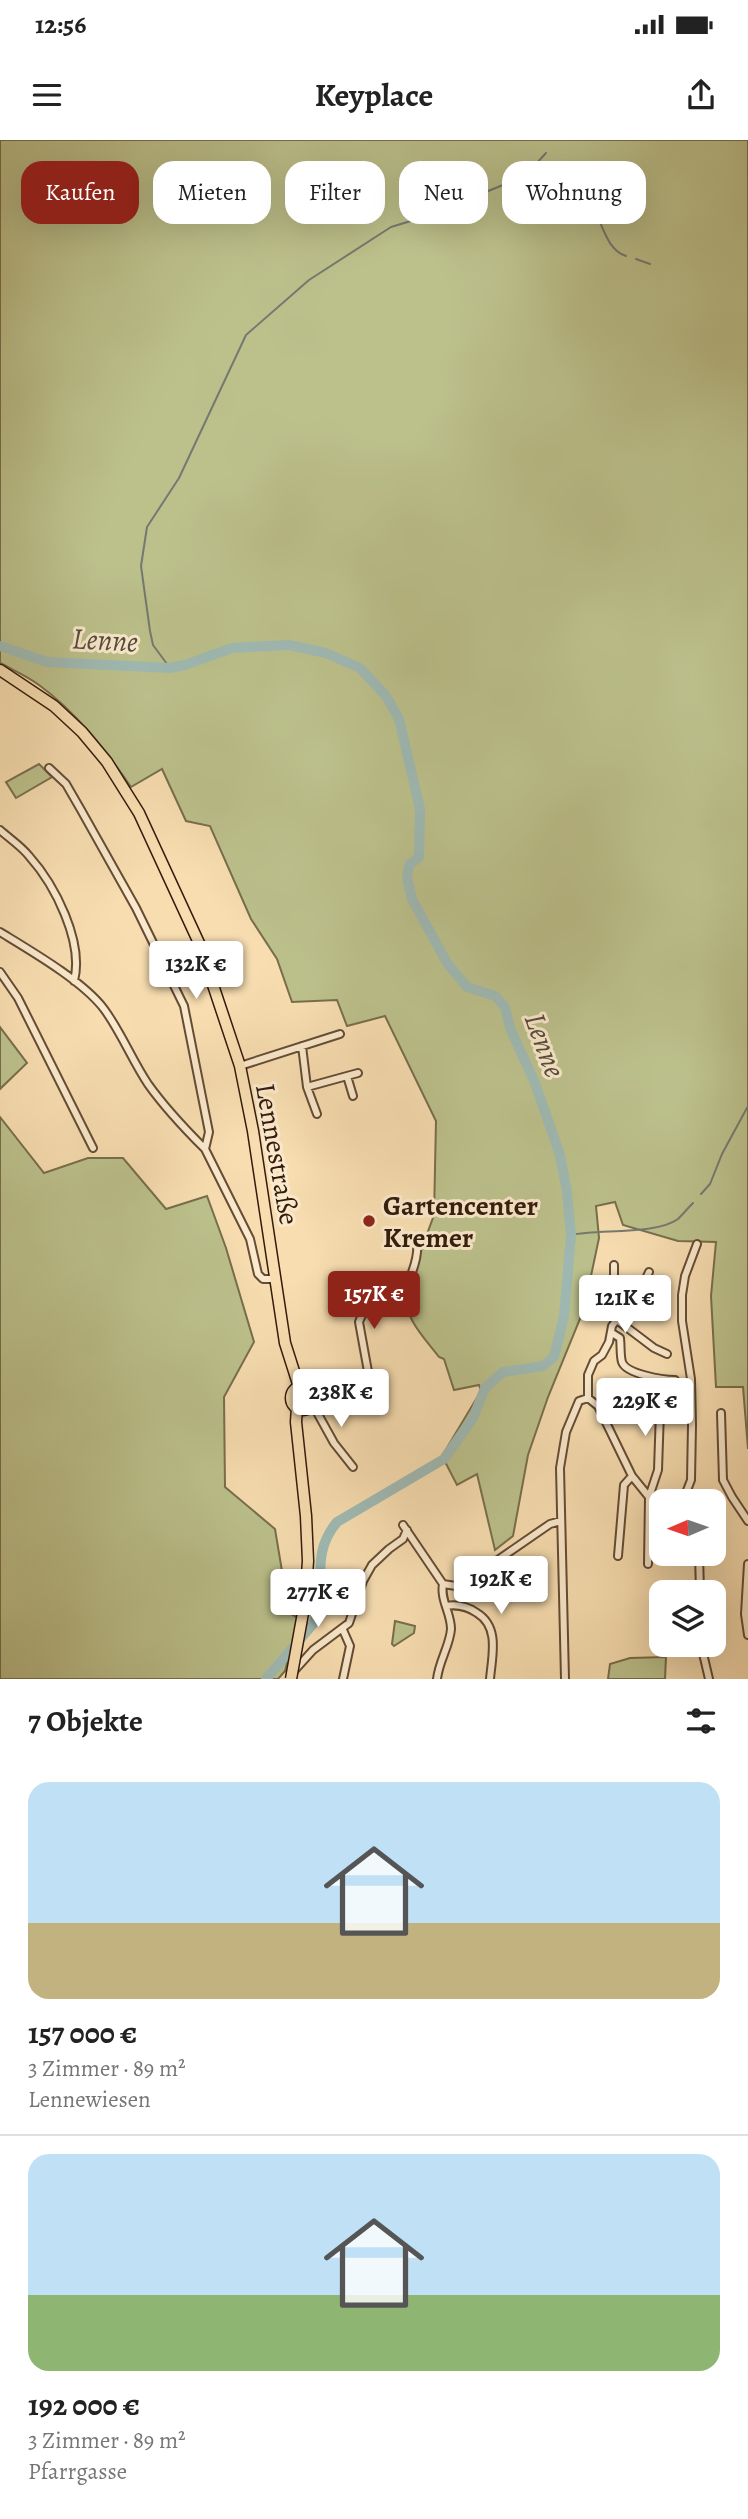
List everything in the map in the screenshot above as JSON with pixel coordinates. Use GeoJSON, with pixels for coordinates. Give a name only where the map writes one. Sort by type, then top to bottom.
{"type":"FeatureCollection","features":[{"type":"Feature","properties":{"kind":"main road","name":"Lennestraße"},"geometry":{"type":"LineString","coordinates":[[0,670],[41,696],[66,716],[116,774],[139,813],[199,943],[240,1066],[253,1131],[285,1343],[299,1387]]}},
{"type":"Feature","properties":{"kind":"main road"},"geometry":{"type":"LineString","coordinates":[[299,1387],[309,1388],[314,1393],[313,1405],[303,1410],[293,1403],[292,1396],[299,1387]]}},
{"type":"Feature","properties":{"kind":"main road"},"geometry":{"type":"LineString","coordinates":[[289,1679],[305,1601],[307,1539],[297,1408]]}},
{"type":"Feature","properties":{"kind":"street"},"geometry":{"type":"LineString","coordinates":[[49,768],[71,791],[136,908],[184,1006],[209,1132],[205,1149]]}},
{"type":"Feature","properties":{"kind":"street"},"geometry":{"type":"LineString","coordinates":[[0,830],[19,845],[35,863],[63,911],[73,933],[77,959],[74,981]]}},
{"type":"Feature","properties":{"kind":"street"},"geometry":{"type":"LineString","coordinates":[[0,932],[74,981],[104,1010],[167,1110],[205,1149],[250,1239],[258,1274],[263,1279],[276,1279]]}},
{"type":"Feature","properties":{"kind":"street"},"geometry":{"type":"LineString","coordinates":[[0,972],[18,998],[93,1148]]}},
{"type":"Feature","properties":{"kind":"street"},"geometry":{"type":"LineString","coordinates":[[240,1066],[340,1034]]}},
{"type":"Feature","properties":{"kind":"street"},"geometry":{"type":"LineString","coordinates":[[302,1046],[307,1087],[317,1114]]}},
{"type":"Feature","properties":{"kind":"street"},"geometry":{"type":"LineString","coordinates":[[307,1087],[358,1073]]}},
{"type":"Feature","properties":{"kind":"street"},"geometry":{"type":"LineString","coordinates":[[347,1076],[353,1096]]}},
{"type":"Feature","properties":{"kind":"street"},"geometry":{"type":"LineString","coordinates":[[373,1401],[376,1400],[369,1377],[360,1317],[376,1302],[390,1299],[401,1292],[417,1256],[417,1241]]}},
{"type":"Feature","properties":{"kind":"street"},"geometry":{"type":"LineString","coordinates":[[687,1489],[691,1480],[691,1379],[682,1321],[682,1295],[685,1276],[697,1244]]}},
{"type":"Feature","properties":{"kind":"street"},"geometry":{"type":"LineString","coordinates":[[614,1265],[614,1313],[617,1320],[654,1348],[667,1354]]}},
{"type":"Feature","properties":{"kind":"street"},"geometry":{"type":"LineString","coordinates":[[588,1398],[588,1375],[594,1361],[602,1355],[612,1333],[612,1326],[642,1287],[649,1272]]}},
{"type":"Feature","properties":{"kind":"street"},"geometry":{"type":"LineString","coordinates":[[612,1333],[620,1338],[622,1360],[627,1368],[661,1381],[675,1380]]}},
{"type":"Feature","properties":{"kind":"street"},"geometry":{"type":"LineString","coordinates":[[314,1393],[369,1377]]}},
{"type":"Feature","properties":{"kind":"street"},"geometry":{"type":"LineString","coordinates":[[652,1489],[658,1470],[661,1381]]}},
{"type":"Feature","properties":{"kind":"street"},"geometry":{"type":"LineString","coordinates":[[588,1398],[598,1406],[632,1476],[649,1497],[648,1564]]}},
{"type":"Feature","properties":{"kind":"street"},"geometry":{"type":"LineString","coordinates":[[565,1679],[561,1468],[566,1432],[576,1405],[588,1398]]}},
{"type":"Feature","properties":{"kind":"street"},"geometry":{"type":"LineString","coordinates":[[313,1405],[334,1443],[353,1467]]}},
{"type":"Feature","properties":{"kind":"street"},"geometry":{"type":"LineString","coordinates":[[720,1413],[723,1480],[748,1521]]}},
{"type":"Feature","properties":{"kind":"street"},"geometry":{"type":"LineString","coordinates":[[618,1556],[624,1485],[632,1476]]}},
{"type":"Feature","properties":{"kind":"street"},"geometry":{"type":"LineString","coordinates":[[443,1584],[463,1584],[550,1524],[561,1521]]}},
{"type":"Feature","properties":{"kind":"street"},"geometry":{"type":"LineString","coordinates":[[289,1679],[313,1650],[342,1630],[353,1616],[361,1587],[372,1565],[404,1539],[405,1527],[443,1584],[442,1591],[451,1629],[437,1679]]}},
{"type":"Feature","properties":{"kind":"street"},"geometry":{"type":"LineString","coordinates":[[748,1564],[745,1614],[748,1635]]}},
{"type":"Feature","properties":{"kind":"street"},"geometry":{"type":"LineString","coordinates":[[446,1606],[462,1605],[480,1614],[489,1623],[493,1640],[489,1679]]}},
{"type":"Feature","properties":{"kind":"street"},"geometry":{"type":"LineString","coordinates":[[342,1630],[350,1646],[343,1679]]}},
{"type":"Feature","properties":{"kind":"street"},"geometry":{"type":"LineString","coordinates":[[703,1657],[709,1679]]}},
{"type":"Feature","properties":{"kind":"green space"},"geometry":{"type":"Polygon","coordinates":[[[0,140],[748,140],[748,1449],[743,1387],[716,1387],[711,1296],[716,1242],[678,1241],[623,1225],[615,1202],[596,1206],[599,1238],[584,1309],[528,1455],[513,1536],[495,1550],[477,1474],[457,1485],[442,1456],[481,1391],[479,1385],[454,1390],[444,1359],[439,1357],[421,1334],[411,1318],[406,1301],[406,1291],[434,1215],[436,1121],[385,1016],[347,1026],[337,1000],[292,1002],[277,959],[251,919],[210,826],[186,821],[162,769],[131,787],[78,719],[34,682],[0,663],[0,140]]]}},
{"type":"Feature","properties":{"kind":"green space"},"geometry":{"type":"Polygon","coordinates":[[[39,764],[52,777],[16,798],[6,782],[39,764]]]}},
{"type":"Feature","properties":{"kind":"green space"},"geometry":{"type":"Polygon","coordinates":[[[0,1027],[27,1063],[0,1089],[0,1027]]]}},
{"type":"Feature","properties":{"kind":"green space"},"geometry":{"type":"Polygon","coordinates":[[[0,1117],[44,1173],[88,1158],[123,1158],[166,1209],[207,1196],[226,1248],[254,1342],[224,1397],[225,1487],[275,1529],[289,1613],[299,1618],[285,1671],[278,1679],[0,1679],[0,1117]]]}},
{"type":"Feature","properties":{"kind":"green space"},"geometry":{"type":"Polygon","coordinates":[[[395,1621],[415,1626],[414,1633],[394,1646],[392,1644],[395,1621]]]}},
{"type":"Feature","properties":{"kind":"green space"},"geometry":{"type":"Polygon","coordinates":[[[666,1657],[665,1679],[608,1679],[610,1664],[630,1658],[666,1657]]]}},
{"type":"Feature","properties":{"kind":"waterway"},"geometry":{"type":"LineString","coordinates":[[170,668],[153,645],[150,631],[141,566],[147,527],[179,478],[246,335],[309,280],[391,227],[424,217],[503,185],[535,165],[546,153]]}},
{"type":"Feature","properties":{"kind":"waterway"},"geometry":{"type":"LineString","coordinates":[[600,224],[613,247],[626,256]]}},
{"type":"Feature","properties":{"kind":"waterway"},"geometry":{"type":"LineString","coordinates":[[636,259],[650,264]]}},
{"type":"Feature","properties":{"kind":"waterway","name":"Lenne"},"geometry":{"type":"LineString","coordinates":[[0,646],[47,662],[170,668],[232,648],[289,645],[326,653],[360,668],[386,696],[399,719],[420,809],[419,857],[409,865],[407,878],[412,899],[447,963],[467,987],[495,996],[505,1007],[510,1028],[535,1083],[560,1155],[571,1235],[564,1316],[554,1357],[543,1366],[503,1372],[485,1388],[473,1418],[444,1459],[337,1522],[323,1548],[320,1599],[313,1624],[266,1679]]}},
{"type":"Feature","properties":{"kind":"waterway"},"geometry":{"type":"LineString","coordinates":[[701,1194],[710,1184],[722,1154],[748,1106]]}},
{"type":"Feature","properties":{"kind":"waterway"},"geometry":{"type":"LineString","coordinates":[[571,1235],[642,1230],[668,1224],[678,1219],[693,1203]]}},
{"type":"Feature","properties":{"kind":"place","name":"Gartencenter Kremer"},"geometry":{"type":"Point","coordinates":[369,1221]}}]}
